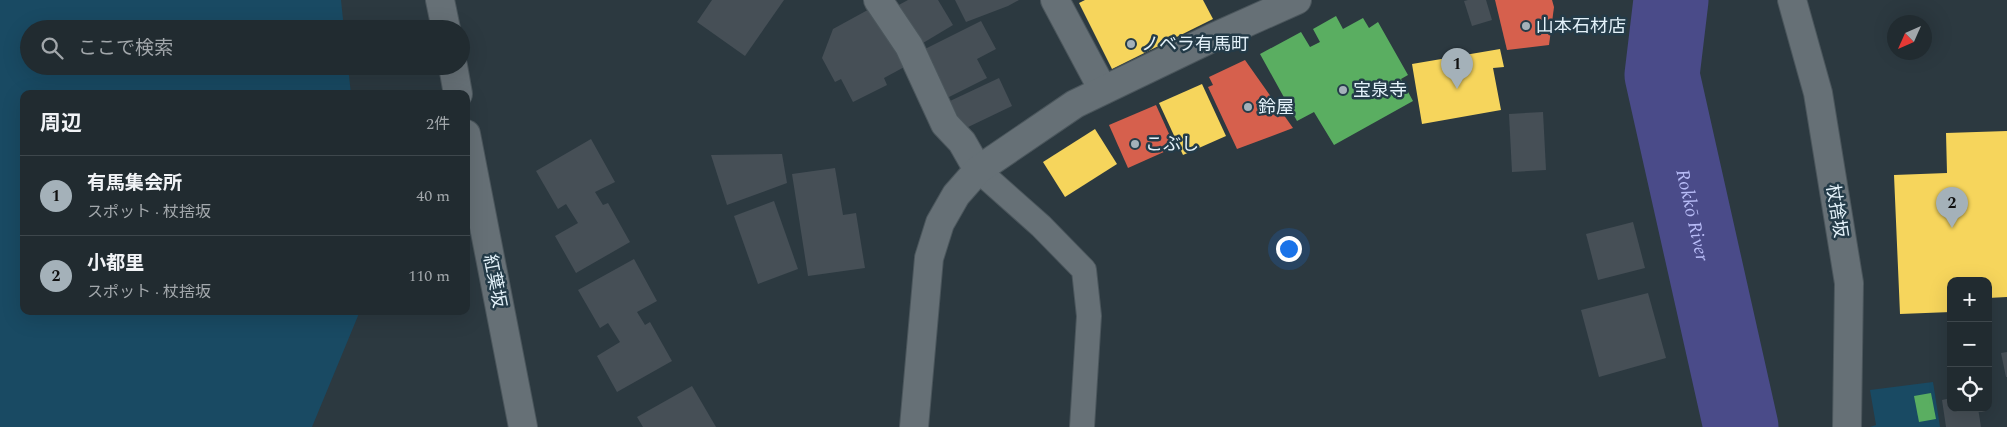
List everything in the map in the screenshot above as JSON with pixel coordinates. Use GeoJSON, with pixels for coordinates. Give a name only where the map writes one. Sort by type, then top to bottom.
{"type":"FeatureCollection","features":[{"type":"Feature","properties":{"kind":"street"},"geometry":{"type":"LineString","coordinates":[[440,0],[444,20]]}},
{"type":"Feature","properties":{"kind":"street"},"geometry":{"type":"LineString","coordinates":[[878,0],[908,46],[945,124],[962,142],[978,170]]}},
{"type":"Feature","properties":{"kind":"street"},"geometry":{"type":"LineString","coordinates":[[1055,0],[1103,90]]}},
{"type":"Feature","properties":{"kind":"street"},"geometry":{"type":"LineString","coordinates":[[914,427],[929,258],[940,224],[952,202],[978,170],[1075,104],[1212,38],[1297,0]]}},
{"type":"Feature","properties":{"kind":"street","name":"杖捨坂"},"geometry":{"type":"LineString","coordinates":[[1792,0],[1818,93],[1848,283],[1848,427]]}},
{"type":"Feature","properties":{"kind":"street"},"geometry":{"type":"LineString","coordinates":[[455,75],[457,90]]}},
{"type":"Feature","properties":{"kind":"street","name":"紅葉坂"},"geometry":{"type":"LineString","coordinates":[[470,155],[523,427]]}},
{"type":"Feature","properties":{"kind":"lane"},"geometry":{"type":"LineString","coordinates":[[978,170],[1041,226],[1084,270],[1089,316],[1082,427]]}},
{"type":"Feature","properties":{"kind":"shaded area"},"geometry":{"type":"Polygon","coordinates":[[[0,0],[341,0],[343,20],[20,20],[20,75],[349,75],[351,90],[20,90],[20,315],[358,315],[312,427],[0,427],[0,0]]]}},
{"type":"Feature","properties":{"kind":"shaded area"},"geometry":{"type":"Polygon","coordinates":[[[1933,382],[1940,427],[1870,427],[1876,425],[1870,390],[1933,382]]]}},
{"type":"Feature","properties":{"kind":"building: 住宅","name":"ノベラ有馬町"},"geometry":{"type":"Polygon","coordinates":[[[1085,0],[1203,0],[1213,19],[1112,69],[1079,3],[1085,0]]]}},
{"type":"Feature","properties":{"kind":"building: 住宅"},"geometry":{"type":"Polygon","coordinates":[[[1500,49],[1504,67],[1493,68],[1501,110],[1422,124],[1412,64],[1500,49]]]}},
{"type":"Feature","properties":{"kind":"building: 住宅"},"geometry":{"type":"Polygon","coordinates":[[[1202,84],[1226,136],[1183,155],[1159,103],[1202,84]]]}},
{"type":"Feature","properties":{"kind":"building: 住宅"},"geometry":{"type":"Polygon","coordinates":[[[1095,129],[1117,164],[1065,197],[1043,162],[1095,129]]]}},
{"type":"Feature","properties":{"kind":"building: 住宅"},"geometry":{"type":"Polygon","coordinates":[[[2007,131],[2007,297],[1992,298],[1992,277],[1947,277],[1947,312],[1900,314],[1894,175],[1947,173],[1946,133],[2007,131]]]}},
{"type":"Feature","properties":{"kind":"building: 商業","name":"山本石材店"},"geometry":{"type":"Polygon","coordinates":[[[1495,0],[1552,0],[1554,7],[1549,45],[1507,50],[1495,0]]]}},
{"type":"Feature","properties":{"kind":"building: 商業","name":"鈴屋"},"geometry":{"type":"Polygon","coordinates":[[[1245,60],[1293,128],[1237,149],[1208,87],[1213,85],[1209,77],[1245,60]]]}},
{"type":"Feature","properties":{"kind":"building: 商業"},"geometry":{"type":"Polygon","coordinates":[[[1156,105],[1175,147],[1128,168],[1109,125],[1156,105]]]}},
{"type":"Feature","properties":{"kind":"building: 公共","name":"宝泉寺"},"geometry":{"type":"Polygon","coordinates":[[[1336,16],[1343,29],[1363,18],[1369,28],[1378,22],[1408,75],[1401,79],[1413,101],[1334,145],[1314,112],[1297,121],[1260,54],[1301,32],[1310,47],[1320,42],[1313,29],[1336,16]]]}},
{"type":"Feature","properties":{"kind":"building: 公共"},"geometry":{"type":"Polygon","coordinates":[[[1931,393],[1936,419],[1919,422],[1914,396],[1931,393]]]}},
{"type":"Feature","properties":{"kind":"building: その他"},"geometry":{"type":"Polygon","coordinates":[[[712,0],[784,0],[745,56],[697,22],[712,0]]]}},
{"type":"Feature","properties":{"kind":"building: その他"},"geometry":{"type":"Polygon","coordinates":[[[908,0],[938,0],[953,25],[918,46],[895,7],[908,0]]]}},
{"type":"Feature","properties":{"kind":"building: その他"},"geometry":{"type":"Polygon","coordinates":[[[955,0],[1019,0],[966,22],[955,0]]]}},
{"type":"Feature","properties":{"kind":"building: その他"},"geometry":{"type":"Polygon","coordinates":[[[1486,0],[1492,20],[1472,26],[1464,1],[1486,0]]]}},
{"type":"Feature","properties":{"kind":"building: その他"},"geometry":{"type":"Polygon","coordinates":[[[875,6],[908,65],[884,78],[887,85],[853,102],[841,79],[835,82],[822,58],[833,29],[875,6]]]}},
{"type":"Feature","properties":{"kind":"building: その他"},"geometry":{"type":"Polygon","coordinates":[[[981,21],[996,49],[977,59],[987,78],[941,101],[917,53],[981,21]]]}},
{"type":"Feature","properties":{"kind":"building: その他"},"geometry":{"type":"Polygon","coordinates":[[[999,78],[1012,106],[964,129],[950,101],[999,78]]]}},
{"type":"Feature","properties":{"kind":"building: その他"},"geometry":{"type":"Polygon","coordinates":[[[1543,112],[1546,170],[1512,172],[1509,114],[1543,112]]]}},
{"type":"Feature","properties":{"kind":"building: その他"},"geometry":{"type":"Polygon","coordinates":[[[591,139],[615,182],[595,192],[603,205],[608,203],[630,242],[576,273],[555,236],[578,223],[566,204],[558,209],[536,171],[591,139]]]}},
{"type":"Feature","properties":{"kind":"building: その他"},"geometry":{"type":"Polygon","coordinates":[[[782,154],[787,183],[727,205],[711,155],[782,154]]]}},
{"type":"Feature","properties":{"kind":"building: その他"},"geometry":{"type":"Polygon","coordinates":[[[835,168],[843,215],[856,213],[865,268],[808,276],[792,174],[835,168]]]}},
{"type":"Feature","properties":{"kind":"building: その他"},"geometry":{"type":"Polygon","coordinates":[[[774,201],[798,269],[758,284],[734,216],[774,201]]]}},
{"type":"Feature","properties":{"kind":"building: その他"},"geometry":{"type":"Polygon","coordinates":[[[1633,222],[1645,268],[1598,280],[1586,234],[1633,222]]]}},
{"type":"Feature","properties":{"kind":"building: その他"},"geometry":{"type":"Polygon","coordinates":[[[634,259],[657,301],[637,312],[645,325],[650,322],[672,361],[617,392],[597,356],[620,342],[608,323],[600,328],[578,290],[634,259]]]}},
{"type":"Feature","properties":{"kind":"building: その他"},"geometry":{"type":"Polygon","coordinates":[[[1648,293],[1666,358],[1599,377],[1581,310],[1648,293]]]}},
{"type":"Feature","properties":{"kind":"building: その他"},"geometry":{"type":"Polygon","coordinates":[[[2007,352],[2007,377],[2006,377],[2001,353],[2007,352]]]}},
{"type":"Feature","properties":{"kind":"building: その他"},"geometry":{"type":"Polygon","coordinates":[[[692,386],[716,427],[643,427],[637,417],[692,386]]]}},
{"type":"Feature","properties":{"kind":"building: その他"},"geometry":{"type":"Polygon","coordinates":[[[1947,399],[1947,412],[1979,412],[1981,427],[1946,427],[1942,400],[1947,399]]]}},
{"type":"Feature","properties":{"kind":"waterway","name":"Rokkō River"},"geometry":{"type":"LineString","coordinates":[[1671,0],[1662,75],[1741,427]]}},
{"type":"Feature","properties":{"kind":"place","name":"山本石材店"},"geometry":{"type":"Point","coordinates":[1526,26]}},
{"type":"Feature","properties":{"kind":"place","name":"ノベラ有馬町"},"geometry":{"type":"Point","coordinates":[1131,44]}},
{"type":"Feature","properties":{"kind":"place","name":"有馬集会所"},"geometry":{"type":"Point","coordinates":[1457,89]}},
{"type":"Feature","properties":{"kind":"place","name":"宝泉寺"},"geometry":{"type":"Point","coordinates":[1343,90]}},
{"type":"Feature","properties":{"kind":"place","name":"鈴屋"},"geometry":{"type":"Point","coordinates":[1248,107]}},
{"type":"Feature","properties":{"kind":"place","name":"こぶし"},"geometry":{"type":"Point","coordinates":[1135,144]}},
{"type":"Feature","properties":{"kind":"place","name":"小都里"},"geometry":{"type":"Point","coordinates":[1952,228]}}]}
